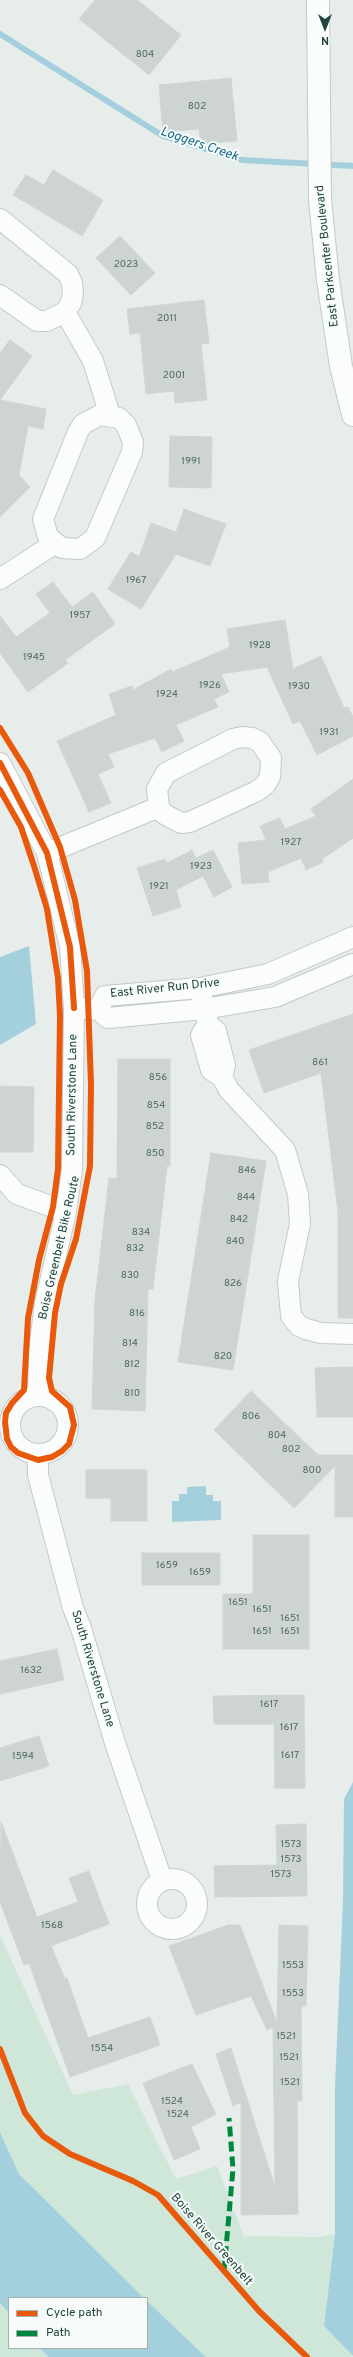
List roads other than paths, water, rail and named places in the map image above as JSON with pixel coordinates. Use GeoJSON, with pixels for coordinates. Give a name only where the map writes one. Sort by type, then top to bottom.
{"type":"FeatureCollection","features":[{"type":"Feature","properties":{"kind":"main road","name":"East Parkcenter Boulevard"},"geometry":{"type":"LineString","coordinates":[[318,0],[320,200],[329,288],[341,366],[353,415]]}},
{"type":"Feature","properties":{"kind":"street"},"geometry":{"type":"LineString","coordinates":[[0,219],[68,274],[72,283],[73,293],[71,303],[65,312],[47,321],[37,321],[0,295]]}},
{"type":"Feature","properties":{"kind":"street"},"geometry":{"type":"LineString","coordinates":[[65,312],[93,361],[110,415]]}},
{"type":"Feature","properties":{"kind":"street"},"geometry":{"type":"LineString","coordinates":[[100,415],[110,415],[126,424],[133,442],[132,452],[95,538],[80,549],[62,548],[54,544],[44,528],[43,519],[78,432],[90,418],[100,415]]}},
{"type":"Feature","properties":{"kind":"street"},"geometry":{"type":"LineString","coordinates":[[0,579],[54,544]]}},
{"type":"Feature","properties":{"kind":"street"},"geometry":{"type":"LineString","coordinates":[[252,738],[260,742],[272,758],[270,777],[265,785],[257,791],[190,822],[172,820],[159,807],[157,789],[166,773],[232,739],[252,738]]}},
{"type":"Feature","properties":{"kind":"street"},"geometry":{"type":"LineString","coordinates":[[0,762],[47,853],[70,947],[74,1008]]}},
{"type":"Feature","properties":{"kind":"street"},"geometry":{"type":"LineString","coordinates":[[47,853],[159,807]]}},
{"type":"Feature","properties":{"kind":"street","name":"East River Run Drive"},"geometry":{"type":"LineString","coordinates":[[98,1010],[105,996],[200,988],[268,974],[353,937]]}},
{"type":"Feature","properties":{"kind":"street","name":"East River Run Drive"},"geometry":{"type":"LineString","coordinates":[[74,1008],[98,1010],[108,1018],[206,1017],[275,997],[353,964]]}},
{"type":"Feature","properties":{"kind":"street"},"geometry":{"type":"LineString","coordinates":[[200,988],[206,1017],[201,1035],[211,1070],[222,1077],[229,1090],[285,1150],[292,1172],[298,1194],[300,1224],[288,1281],[291,1316],[299,1326],[306,1329],[321,1333],[353,1334]]}},
{"type":"Feature","properties":{"kind":"street","name":"South Riverstone Lane"},"geometry":{"type":"LineString","coordinates":[[38,1395],[39,1351],[45,1303],[66,1212],[72,1169],[74,1128],[74,1008]]}},
{"type":"Feature","properties":{"kind":"street"},"geometry":{"type":"LineString","coordinates":[[0,1174],[17,1194],[66,1212]]}},
{"type":"Feature","properties":{"kind":"street"},"geometry":{"type":"LineString","coordinates":[[38,1395],[50,1398],[65,1410],[69,1428],[66,1438],[60,1446],[52,1452],[38,1454],[23,1450],[16,1443],[11,1434],[10,1424],[6,1413],[23,1400],[38,1395]]}},
{"type":"Feature","properties":{"kind":"street","name":"South Riverstone Lane"},"geometry":{"type":"LineString","coordinates":[[38,1454],[38,1475],[73,1608],[115,1743],[162,1880]]}},
{"type":"Feature","properties":{"kind":"water"},"geometry":{"type":"Polygon","coordinates":[[[29,946],[36,1024],[0,1045],[0,957],[29,946]]]}},
{"type":"Feature","properties":{"kind":"water"},"geometry":{"type":"Polygon","coordinates":[[[206,1486],[206,1495],[213,1495],[213,1501],[221,1501],[221,1520],[172,1522],[172,1501],[179,1501],[179,1494],[187,1494],[187,1487],[206,1486]]]}},
{"type":"Feature","properties":{"kind":"water"},"geometry":{"type":"Polygon","coordinates":[[[353,1782],[353,2356],[324,2326],[335,2234],[335,2086],[343,1900],[344,1799],[353,1782]]]}},
{"type":"Feature","properties":{"kind":"water"},"geometry":{"type":"Polygon","coordinates":[[[0,2132],[19,2174],[143,2297],[8,2297],[8,2312],[0,2303],[0,2132]]]}},
{"type":"Feature","properties":{"kind":"water"},"geometry":{"type":"Polygon","coordinates":[[[148,2302],[206,2357],[48,2357],[41,2349],[148,2349],[148,2302]]]}},
{"type":"Feature","properties":{"kind":"waterway","name":"Loggers Creek"},"geometry":{"type":"LineString","coordinates":[[0,34],[163,136],[242,160],[353,166]]}}]}
